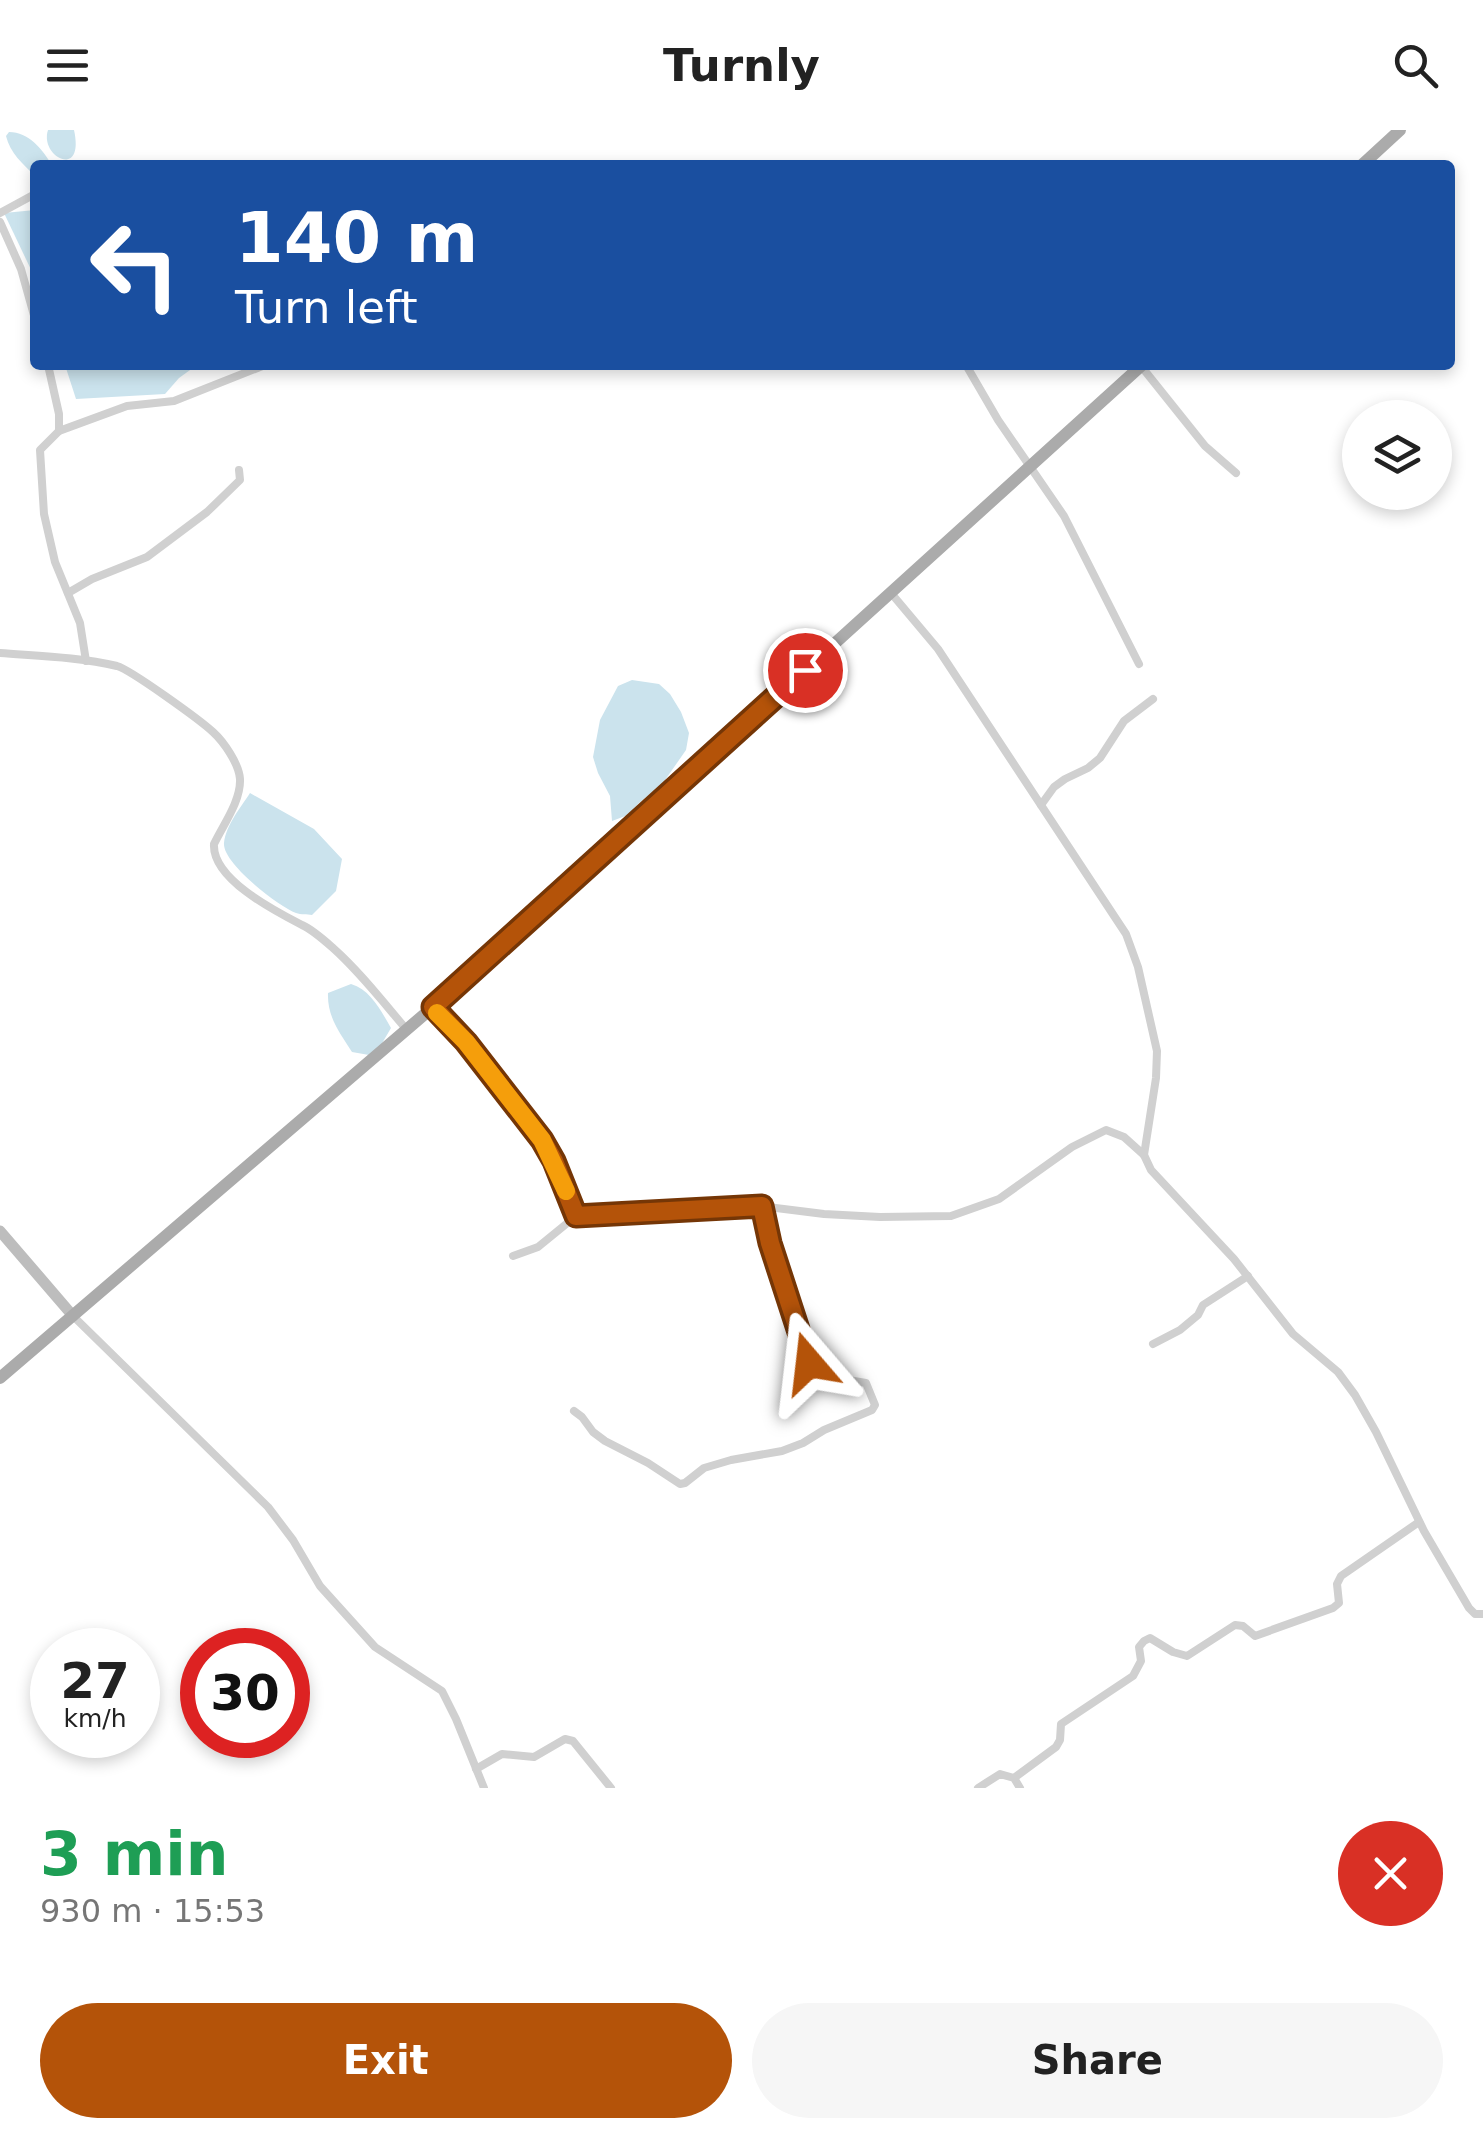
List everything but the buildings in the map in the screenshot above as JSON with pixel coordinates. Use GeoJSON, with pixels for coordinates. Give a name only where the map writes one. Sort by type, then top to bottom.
{"type":"FeatureCollection","features":[{"type":"Feature","properties":{"kind":"main road"},"geometry":{"type":"LineString","coordinates":[[1367,160],[1400,130]]}},
{"type":"Feature","properties":{"kind":"main road"},"geometry":{"type":"LineString","coordinates":[[0,1378],[433,1007],[1137,370]]}},
{"type":"Feature","properties":{"kind":"street"},"geometry":{"type":"LineString","coordinates":[[0,213],[30,197]]}},
{"type":"Feature","properties":{"kind":"street"},"geometry":{"type":"LineString","coordinates":[[0,222],[30,301]]}},
{"type":"Feature","properties":{"kind":"street"},"geometry":{"type":"LineString","coordinates":[[49,370],[59,431]]}},
{"type":"Feature","properties":{"kind":"street"},"geometry":{"type":"LineString","coordinates":[[86,662],[80,623],[55,562],[44,514],[40,450],[59,431],[127,406],[174,401],[252,370]]}},
{"type":"Feature","properties":{"kind":"street"},"geometry":{"type":"LineString","coordinates":[[969,370],[1064,516],[1140,664]]}},
{"type":"Feature","properties":{"kind":"street"},"geometry":{"type":"LineString","coordinates":[[1146,370],[1205,446],[1236,472]]}},
{"type":"Feature","properties":{"kind":"street"},"geometry":{"type":"LineString","coordinates":[[68,594],[92,579],[147,557],[175,537],[229,493],[240,480],[239,470]]}},
{"type":"Feature","properties":{"kind":"street"},"geometry":{"type":"LineString","coordinates":[[891,592],[938,649],[1126,934],[1138,967],[1158,1064],[1144,1155]]}},
{"type":"Feature","properties":{"kind":"street"},"geometry":{"type":"LineString","coordinates":[[0,653],[121,667],[214,733],[232,757],[240,782],[214,844],[220,866],[265,906],[304,925],[334,950],[407,1030]]}},
{"type":"Feature","properties":{"kind":"street"},"geometry":{"type":"LineString","coordinates":[[1041,804],[1054,787],[1100,758],[1124,721],[1153,698]]}},
{"type":"Feature","properties":{"kind":"street"},"geometry":{"type":"LineString","coordinates":[[433,1007],[466,1042],[542,1140],[576,1216]]}},
{"type":"Feature","properties":{"kind":"street"},"geometry":{"type":"LineString","coordinates":[[513,1256],[538,1247],[576,1216],[762,1206],[880,1217],[950,1216],[999,1200],[1072,1146],[1106,1130],[1124,1138],[1144,1155],[1150,1170],[1234,1259],[1294,1334],[1338,1372],[1376,1432],[1419,1522],[1469,1608],[1483,1614]]}},
{"type":"Feature","properties":{"kind":"street"},"geometry":{"type":"LineString","coordinates":[[574,1411],[604,1442],[680,1484],[704,1468],[782,1451],[872,1410],[874,1405],[866,1383],[818,1375],[812,1370],[770,1243],[762,1206]]}},
{"type":"Feature","properties":{"kind":"street"},"geometry":{"type":"LineString","coordinates":[[0,1231],[73,1316],[268,1508],[293,1540],[320,1586],[374,1647],[442,1691],[484,1788]]}},
{"type":"Feature","properties":{"kind":"street"},"geometry":{"type":"LineString","coordinates":[[1153,1344],[1180,1330],[1203,1305],[1248,1276]]}},
{"type":"Feature","properties":{"kind":"street"},"geometry":{"type":"LineString","coordinates":[[1014,1778],[1056,1747],[1060,1724],[1133,1676],[1144,1641],[1150,1638],[1188,1656],[1235,1624],[1256,1636],[1333,1608],[1339,1603],[1337,1584],[1341,1576],[1419,1522]]}},
{"type":"Feature","properties":{"kind":"street"},"geometry":{"type":"LineString","coordinates":[[476,1768],[502,1754],[534,1757],[565,1739],[573,1742],[611,1788]]}},
{"type":"Feature","properties":{"kind":"street"},"geometry":{"type":"LineString","coordinates":[[978,1788],[1000,1774],[1014,1778],[1020,1788]]}},
{"type":"Feature","properties":{"kind":"water"},"geometry":{"type":"Polygon","coordinates":[[[48,130],[74,130],[73,155],[62,159],[55,155],[47,140],[48,130]]]}},
{"type":"Feature","properties":{"kind":"water"},"geometry":{"type":"Polygon","coordinates":[[[9,132],[29,138],[48,160],[30,160],[30,171],[17,158],[6,136],[9,132]]]}},
{"type":"Feature","properties":{"kind":"water"},"geometry":{"type":"Polygon","coordinates":[[[30,210],[30,268],[4,213],[30,210]]]}},
{"type":"Feature","properties":{"kind":"water"},"geometry":{"type":"Polygon","coordinates":[[[67,370],[190,370],[165,394],[76,399],[67,370]]]}},
{"type":"Feature","properties":{"kind":"water"},"geometry":{"type":"Polygon","coordinates":[[[632,680],[659,684],[670,694],[689,733],[686,750],[663,783],[628,815],[612,821],[610,796],[593,757],[600,720],[618,686],[632,680]]]}},
{"type":"Feature","properties":{"kind":"water"},"geometry":{"type":"Polygon","coordinates":[[[250,793],[314,829],[342,859],[336,891],[312,915],[296,913],[277,902],[241,872],[226,851],[228,830],[250,793]]]}},
{"type":"Feature","properties":{"kind":"water"},"geometry":{"type":"Polygon","coordinates":[[[351,984],[370,996],[391,1028],[369,1055],[352,1052],[330,1010],[328,993],[351,984]]]}},
{"type":"Feature","properties":{"kind":"slow traffic"},"geometry":{"type":"LineString","coordinates":[[437,1013],[466,1042],[542,1140],[566,1191]]}},
{"type":"Feature","properties":{"kind":"route"},"geometry":{"type":"LineString","coordinates":[[805,670],[433,1007],[466,1042],[542,1140],[576,1216],[762,1206],[809,1363]]}}]}
